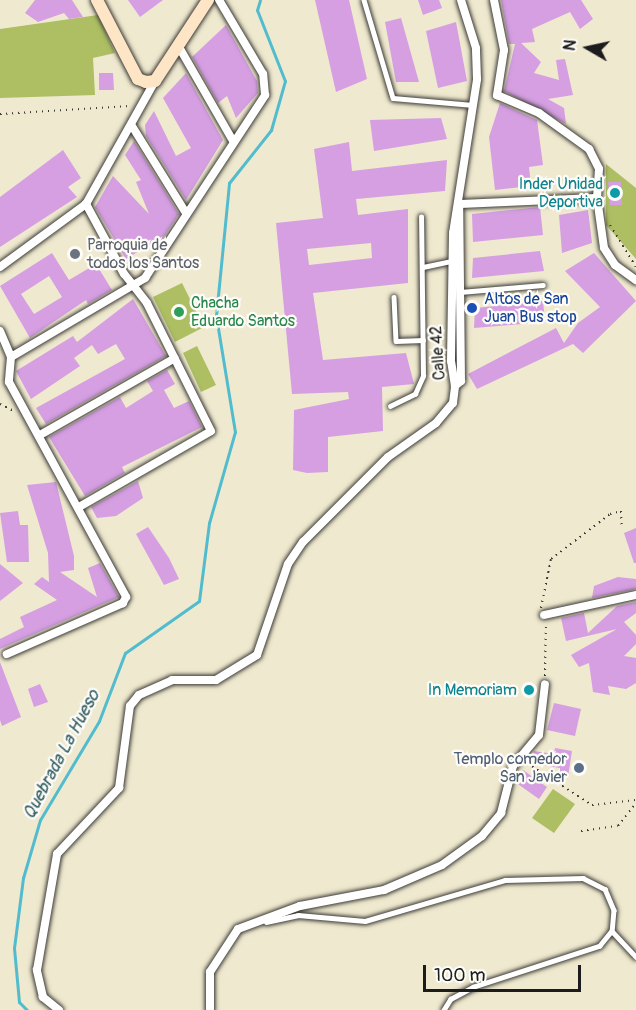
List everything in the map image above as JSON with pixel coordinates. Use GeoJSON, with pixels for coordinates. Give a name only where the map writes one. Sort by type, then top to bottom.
{"type":"FeatureCollection","features":[{"type":"Feature","properties":{"kind":"street"},"geometry":{"type":"LineString","coordinates":[[97,0],[138,79],[155,81]]}},
{"type":"Feature","properties":{"kind":"street"},"geometry":{"type":"LineString","coordinates":[[0,267],[86,204],[145,105],[155,81],[208,0]]}},
{"type":"Feature","properties":{"kind":"street"},"geometry":{"type":"LineString","coordinates":[[11,357],[135,288],[265,95],[266,84],[219,0]]}},
{"type":"Feature","properties":{"kind":"street","name":"Calle 42"},"geometry":{"type":"LineString","coordinates":[[456,386],[451,261],[476,105],[476,48],[461,0]]}},
{"type":"Feature","properties":{"kind":"street"},"geometry":{"type":"LineString","coordinates":[[494,0],[504,50],[497,95],[539,113],[589,149],[599,169],[597,198],[608,256],[636,280]]}},
{"type":"Feature","properties":{"kind":"street"},"geometry":{"type":"LineString","coordinates":[[179,47],[233,141]]}},
{"type":"Feature","properties":{"kind":"street"},"geometry":{"type":"LineString","coordinates":[[132,126],[186,213]]}},
{"type":"Feature","properties":{"kind":"street"},"geometry":{"type":"LineString","coordinates":[[459,204],[597,198]]}},
{"type":"Feature","properties":{"kind":"street"},"geometry":{"type":"LineString","coordinates":[[80,507],[211,431],[176,358],[86,204]]}},
{"type":"Feature","properties":{"kind":"street","name":"Calle 42"},"geometry":{"type":"LineString","coordinates":[[456,386],[461,381],[462,291],[459,204]]}},
{"type":"Feature","properties":{"kind":"street"},"geometry":{"type":"LineString","coordinates":[[0,331],[11,357],[9,382],[124,589],[123,603],[7,654]]}},
{"type":"Feature","properties":{"kind":"street"},"geometry":{"type":"LineString","coordinates":[[40,435],[176,358]]}},
{"type":"Feature","properties":{"kind":"street"},"geometry":{"type":"LineString","coordinates":[[59,1010],[43,997],[37,970],[57,854],[119,788],[130,706],[139,695],[172,680],[216,680],[257,655],[288,564],[303,542],[388,457],[436,423],[453,403],[456,386]]}},
{"type":"Feature","properties":{"kind":"street"},"geometry":{"type":"LineString","coordinates":[[544,615],[636,595]]}},
{"type":"Feature","properties":{"kind":"street"},"geometry":{"type":"LineString","coordinates":[[210,1010],[210,972],[237,929],[300,906],[384,890],[442,865],[495,822],[521,758],[540,735],[545,684]]}},
{"type":"Feature","properties":{"kind":"lane"},"geometry":{"type":"LineString","coordinates":[[364,0],[393,98],[476,105]]}},
{"type":"Feature","properties":{"kind":"lane"},"geometry":{"type":"LineString","coordinates":[[390,406],[421,386],[423,267],[421,217]]}},
{"type":"Feature","properties":{"kind":"lane"},"geometry":{"type":"LineString","coordinates":[[423,267],[451,261]]}},
{"type":"Feature","properties":{"kind":"lane"},"geometry":{"type":"LineString","coordinates":[[451,292],[543,285]]}},
{"type":"Feature","properties":{"kind":"lane"},"geometry":{"type":"LineString","coordinates":[[394,297],[396,341],[423,340]]}},
{"type":"Feature","properties":{"kind":"lane"},"geometry":{"type":"LineString","coordinates":[[237,929],[298,915],[365,921],[505,880],[583,878],[605,889],[614,910],[612,932],[600,946],[474,987],[451,999],[444,1010]]}},
{"type":"Feature","properties":{"kind":"lane"},"geometry":{"type":"LineString","coordinates":[[612,932],[636,957]]}},
{"type":"Feature","properties":{"kind":"path"},"geometry":{"type":"LineString","coordinates":[[0,114],[145,105]]}},
{"type":"Feature","properties":{"kind":"path"},"geometry":{"type":"LineString","coordinates":[[609,223],[636,267]]}},
{"type":"Feature","properties":{"kind":"path"},"geometry":{"type":"LineString","coordinates":[[545,684],[544,615],[538,604],[551,560],[610,514],[621,511],[622,528]]}},
{"type":"Feature","properties":{"kind":"path"},"geometry":{"type":"LineString","coordinates":[[521,758],[592,805],[636,802]]}},
{"type":"Feature","properties":{"kind":"path"},"geometry":{"type":"LineString","coordinates":[[581,831],[618,826],[636,802]]}},
{"type":"Feature","properties":{"kind":"green space"},"geometry":{"type":"Polygon","coordinates":[[[98,15],[115,53],[93,58],[95,95],[0,98],[0,29],[98,15]]]}},
{"type":"Feature","properties":{"kind":"green space"},"geometry":{"type":"Polygon","coordinates":[[[606,164],[636,188],[636,259],[606,225],[606,164]]]}},
{"type":"Feature","properties":{"kind":"green space","name":"Chacha Eduardo Santos"},"geometry":{"type":"Polygon","coordinates":[[[182,283],[204,327],[175,342],[153,297],[182,283]]]}},
{"type":"Feature","properties":{"kind":"green space"},"geometry":{"type":"Polygon","coordinates":[[[197,346],[216,385],[201,392],[183,353],[197,346]]]}},
{"type":"Feature","properties":{"kind":"green space"},"geometry":{"type":"Polygon","coordinates":[[[553,789],[575,804],[554,833],[532,818],[553,789]]]}},
{"type":"Feature","properties":{"kind":"building"},"geometry":{"type":"Polygon","coordinates":[[[35,0],[72,0],[83,17],[69,19],[64,13],[38,22],[25,13],[35,0]]]}},
{"type":"Feature","properties":{"kind":"building"},"geometry":{"type":"Polygon","coordinates":[[[128,0],[163,0],[140,17],[128,0]]]}},
{"type":"Feature","properties":{"kind":"building"},"geometry":{"type":"Polygon","coordinates":[[[315,0],[349,0],[367,79],[336,92],[315,0]]]}},
{"type":"Feature","properties":{"kind":"building"},"geometry":{"type":"Polygon","coordinates":[[[418,0],[439,0],[442,8],[423,15],[418,0]]]}},
{"type":"Feature","properties":{"kind":"building"},"geometry":{"type":"Polygon","coordinates":[[[501,0],[581,0],[593,19],[580,29],[570,12],[532,29],[535,42],[521,43],[541,62],[534,73],[559,80],[556,60],[565,59],[573,95],[548,99],[564,108],[566,124],[504,91],[515,44],[509,44],[501,0]]]}},
{"type":"Feature","properties":{"kind":"building"},"geometry":{"type":"Polygon","coordinates":[[[401,18],[419,82],[396,82],[385,22],[401,18]]]}},
{"type":"Feature","properties":{"kind":"building"},"geometry":{"type":"Polygon","coordinates":[[[456,22],[467,81],[438,88],[426,31],[456,22]]]}},
{"type":"Feature","properties":{"kind":"building"},"geometry":{"type":"Polygon","coordinates":[[[226,25],[257,81],[258,93],[236,118],[227,96],[218,103],[192,57],[226,25]]]}},
{"type":"Feature","properties":{"kind":"building"},"geometry":{"type":"Polygon","coordinates":[[[99,73],[113,73],[114,90],[99,90],[99,73]]]}},
{"type":"Feature","properties":{"kind":"building"},"geometry":{"type":"Polygon","coordinates":[[[186,73],[223,140],[186,200],[146,136],[145,125],[154,111],[176,156],[191,148],[163,98],[186,73]]]}},
{"type":"Feature","properties":{"kind":"building"},"geometry":{"type":"Polygon","coordinates":[[[500,103],[537,120],[543,165],[529,167],[531,186],[495,190],[489,137],[500,103]]]}},
{"type":"Feature","properties":{"kind":"building"},"geometry":{"type":"Polygon","coordinates":[[[441,118],[447,139],[374,151],[370,120],[441,118]]]}},
{"type":"Feature","properties":{"kind":"building"},"geometry":{"type":"Polygon","coordinates":[[[134,141],[179,214],[157,247],[154,242],[126,259],[95,207],[113,176],[149,214],[136,182],[141,180],[125,155],[134,141]]]}},
{"type":"Feature","properties":{"kind":"building"},"geometry":{"type":"Polygon","coordinates":[[[349,142],[352,171],[447,160],[445,191],[356,199],[358,215],[408,209],[408,283],[313,293],[323,360],[406,353],[414,384],[382,387],[383,431],[328,437],[328,472],[307,473],[293,470],[294,410],[349,399],[348,392],[292,394],[276,223],[323,218],[314,149],[349,142]],[[371,243],[307,249],[309,265],[372,258],[371,243]]]}},
{"type":"Feature","properties":{"kind":"building"},"geometry":{"type":"Polygon","coordinates":[[[63,150],[81,178],[68,187],[77,197],[0,247],[0,197],[63,150]]]}},
{"type":"Feature","properties":{"kind":"building","name":"Inder Unidad Deportiva"},"geometry":{"type":"Polygon","coordinates":[[[608,182],[621,182],[622,205],[610,205],[608,182]]]}},
{"type":"Feature","properties":{"kind":"building"},"geometry":{"type":"Polygon","coordinates":[[[540,207],[543,235],[473,242],[472,214],[540,207]]]}},
{"type":"Feature","properties":{"kind":"building"},"geometry":{"type":"Polygon","coordinates":[[[588,210],[592,243],[562,253],[559,215],[588,210]]]}},
{"type":"Feature","properties":{"kind":"building"},"geometry":{"type":"Polygon","coordinates":[[[540,251],[544,271],[472,278],[473,258],[540,251]]]}},
{"type":"Feature","properties":{"kind":"building"},"geometry":{"type":"Polygon","coordinates":[[[52,253],[69,280],[96,264],[112,290],[88,304],[86,300],[30,338],[0,286],[52,253]],[[49,276],[21,294],[34,314],[62,297],[49,276]]]}},
{"type":"Feature","properties":{"kind":"building"},"geometry":{"type":"Polygon","coordinates":[[[594,253],[636,301],[583,353],[573,344],[477,389],[468,374],[556,328],[564,343],[578,323],[600,307],[565,271],[594,253]]]}},
{"type":"Feature","properties":{"kind":"building"},"geometry":{"type":"Polygon","coordinates":[[[133,299],[166,356],[46,424],[36,408],[125,359],[116,344],[98,354],[92,345],[74,358],[80,366],[31,399],[16,371],[73,336],[77,342],[133,299]]]}},
{"type":"Feature","properties":{"kind":"building"},"geometry":{"type":"Polygon","coordinates":[[[543,301],[545,322],[474,328],[475,308],[543,301]]]}},
{"type":"Feature","properties":{"kind":"building"},"geometry":{"type":"Polygon","coordinates":[[[167,370],[175,384],[164,390],[174,408],[189,401],[202,427],[122,467],[125,473],[85,496],[49,437],[120,397],[126,408],[153,391],[147,381],[167,370]]]}},
{"type":"Feature","properties":{"kind":"building"},"geometry":{"type":"Polygon","coordinates":[[[138,481],[143,498],[116,516],[97,518],[91,507],[138,481]]]}},
{"type":"Feature","properties":{"kind":"building"},"geometry":{"type":"Polygon","coordinates":[[[56,482],[74,556],[74,570],[60,572],[97,597],[88,568],[100,563],[119,597],[0,649],[0,639],[24,627],[20,617],[57,600],[34,584],[42,577],[49,582],[48,553],[27,485],[56,482]]]}},
{"type":"Feature","properties":{"kind":"building"},"geometry":{"type":"Polygon","coordinates":[[[18,511],[20,525],[28,525],[29,562],[7,562],[0,513],[18,511]]]}},
{"type":"Feature","properties":{"kind":"building"},"geometry":{"type":"Polygon","coordinates":[[[148,527],[169,558],[179,579],[164,585],[136,534],[148,527]]]}},
{"type":"Feature","properties":{"kind":"building"},"geometry":{"type":"Polygon","coordinates":[[[636,528],[636,563],[634,563],[624,533],[636,528]]]}},
{"type":"Feature","properties":{"kind":"building"},"geometry":{"type":"Polygon","coordinates":[[[0,564],[23,583],[0,601],[0,564]]]}},
{"type":"Feature","properties":{"kind":"building"},"geometry":{"type":"Polygon","coordinates":[[[618,577],[636,579],[636,589],[592,598],[594,586],[618,577]]]}},
{"type":"Feature","properties":{"kind":"building"},"geometry":{"type":"Polygon","coordinates":[[[636,602],[636,613],[624,622],[636,635],[636,644],[624,656],[636,658],[636,683],[626,689],[608,686],[610,695],[593,692],[589,663],[579,667],[571,655],[617,629],[566,641],[561,618],[584,613],[588,633],[617,606],[636,602]]]}},
{"type":"Feature","properties":{"kind":"building"},"geometry":{"type":"Polygon","coordinates":[[[0,662],[21,717],[2,726],[0,720],[0,662]]]}},
{"type":"Feature","properties":{"kind":"building"},"geometry":{"type":"Polygon","coordinates":[[[40,684],[48,702],[34,707],[28,689],[40,684]]]}},
{"type":"Feature","properties":{"kind":"building"},"geometry":{"type":"Polygon","coordinates":[[[554,703],[581,709],[575,736],[547,730],[554,703]]]}},
{"type":"Feature","properties":{"kind":"building"},"geometry":{"type":"Polygon","coordinates":[[[555,748],[572,751],[568,777],[559,775],[560,768],[532,763],[534,751],[554,754],[555,748]]]}},
{"type":"Feature","properties":{"kind":"building"},"geometry":{"type":"Polygon","coordinates":[[[523,770],[547,787],[539,799],[515,782],[523,770]]]}},
{"type":"Feature","properties":{"kind":"waterway","name":"Quebrada La Hueso"},"geometry":{"type":"LineString","coordinates":[[27,1010],[19,1002],[14,948],[23,878],[40,820],[99,721],[125,653],[199,601],[209,523],[235,432],[216,316],[229,183],[271,130],[285,81],[257,10],[260,0]]}},
{"type":"Feature","properties":{"kind":"place","name":"Inder Unidad Deportiva"},"geometry":{"type":"Point","coordinates":[615,193]}},
{"type":"Feature","properties":{"kind":"place","name":"Parroquia de todos los Santos"},"geometry":{"type":"Point","coordinates":[75,254]}},
{"type":"Feature","properties":{"kind":"place","name":"Altos de San Juan Bus stop"},"geometry":{"type":"Point","coordinates":[472,308]}},
{"type":"Feature","properties":{"kind":"place","name":"Chacha Eduardo Santos"},"geometry":{"type":"Point","coordinates":[179,312]}},
{"type":"Feature","properties":{"kind":"place","name":"In Memoriam"},"geometry":{"type":"Point","coordinates":[529,690]}},
{"type":"Feature","properties":{"kind":"place","name":"Templo comedor San Javier"},"geometry":{"type":"Point","coordinates":[579,768]}}]}
